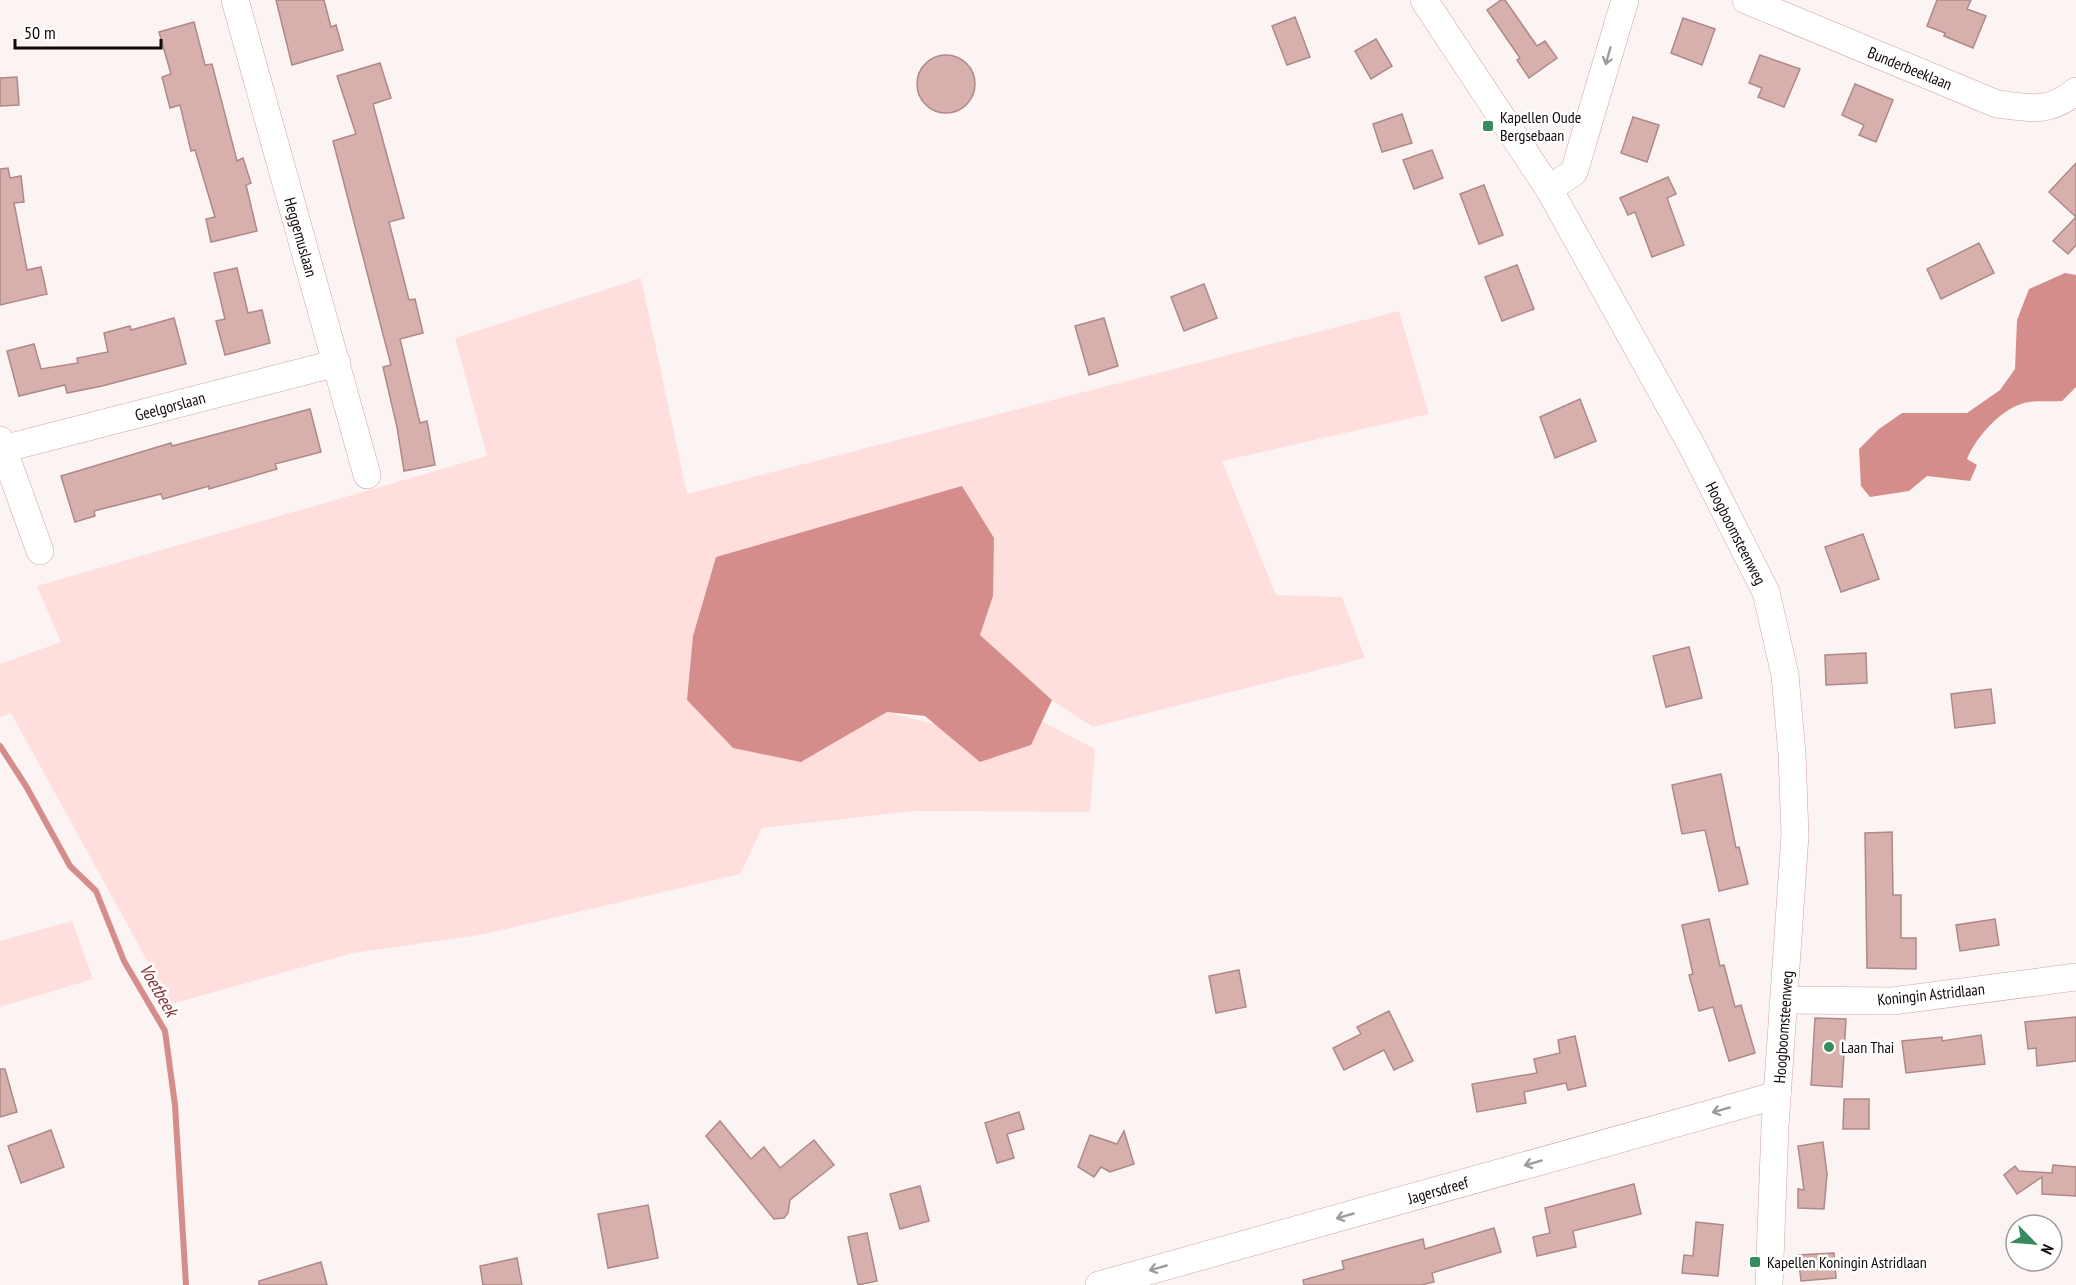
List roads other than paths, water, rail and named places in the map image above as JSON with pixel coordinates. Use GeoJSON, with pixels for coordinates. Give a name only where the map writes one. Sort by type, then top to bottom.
{"type":"FeatureCollection","features":[{"type":"Feature","properties":{"kind":"street","name":"Heggemuslaan"},"geometry":{"type":"LineString","coordinates":[[235,0],[367,475]]}},
{"type":"Feature","properties":{"kind":"street","name":"Hoogboomsteenweg"},"geometry":{"type":"LineString","coordinates":[[1424,0],[1549,189],[1692,446],[1766,592],[1785,675],[1792,754],[1795,835],[1777,1095],[1769,1285]]}},
{"type":"Feature","properties":{"kind":"street"},"geometry":{"type":"LineString","coordinates":[[1549,189],[1574,172],[1625,0]]}},
{"type":"Feature","properties":{"kind":"street","name":"Bunderbeeklaan"},"geometry":{"type":"LineString","coordinates":[[1746,0],[1997,104],[2041,109],[2067,98],[2076,91]]}},
{"type":"Feature","properties":{"kind":"street","name":"Geelgorslaan"},"geometry":{"type":"LineString","coordinates":[[2,445],[337,363]]}},
{"type":"Feature","properties":{"kind":"street"},"geometry":{"type":"LineString","coordinates":[[2,445],[40,551]]}},
{"type":"Feature","properties":{"kind":"street","name":"Koningin Astridlaan"},"geometry":{"type":"LineString","coordinates":[[1785,1000],[1893,1001],[2076,977]]}},
{"type":"Feature","properties":{"kind":"street","name":"Jagersdreef"},"geometry":{"type":"LineString","coordinates":[[1099,1285],[1777,1095]]}},
{"type":"Feature","properties":{"kind":"waterway","name":"Voetbeek"},"geometry":{"type":"LineString","coordinates":[[0,746],[26,786],[70,866],[96,891],[124,961],[165,1031],[175,1105],[186,1285]]}},
{"type":"Feature","properties":{"kind":"place","name":"Kapellen Oude Bergsebaan"},"geometry":{"type":"Point","coordinates":[1488,126]}},
{"type":"Feature","properties":{"kind":"place","name":"Laan Thai"},"geometry":{"type":"Point","coordinates":[1829,1047]}},
{"type":"Feature","properties":{"kind":"place","name":"Kapellen Koningin Astridlaan"},"geometry":{"type":"Point","coordinates":[1755,1262]}}]}
